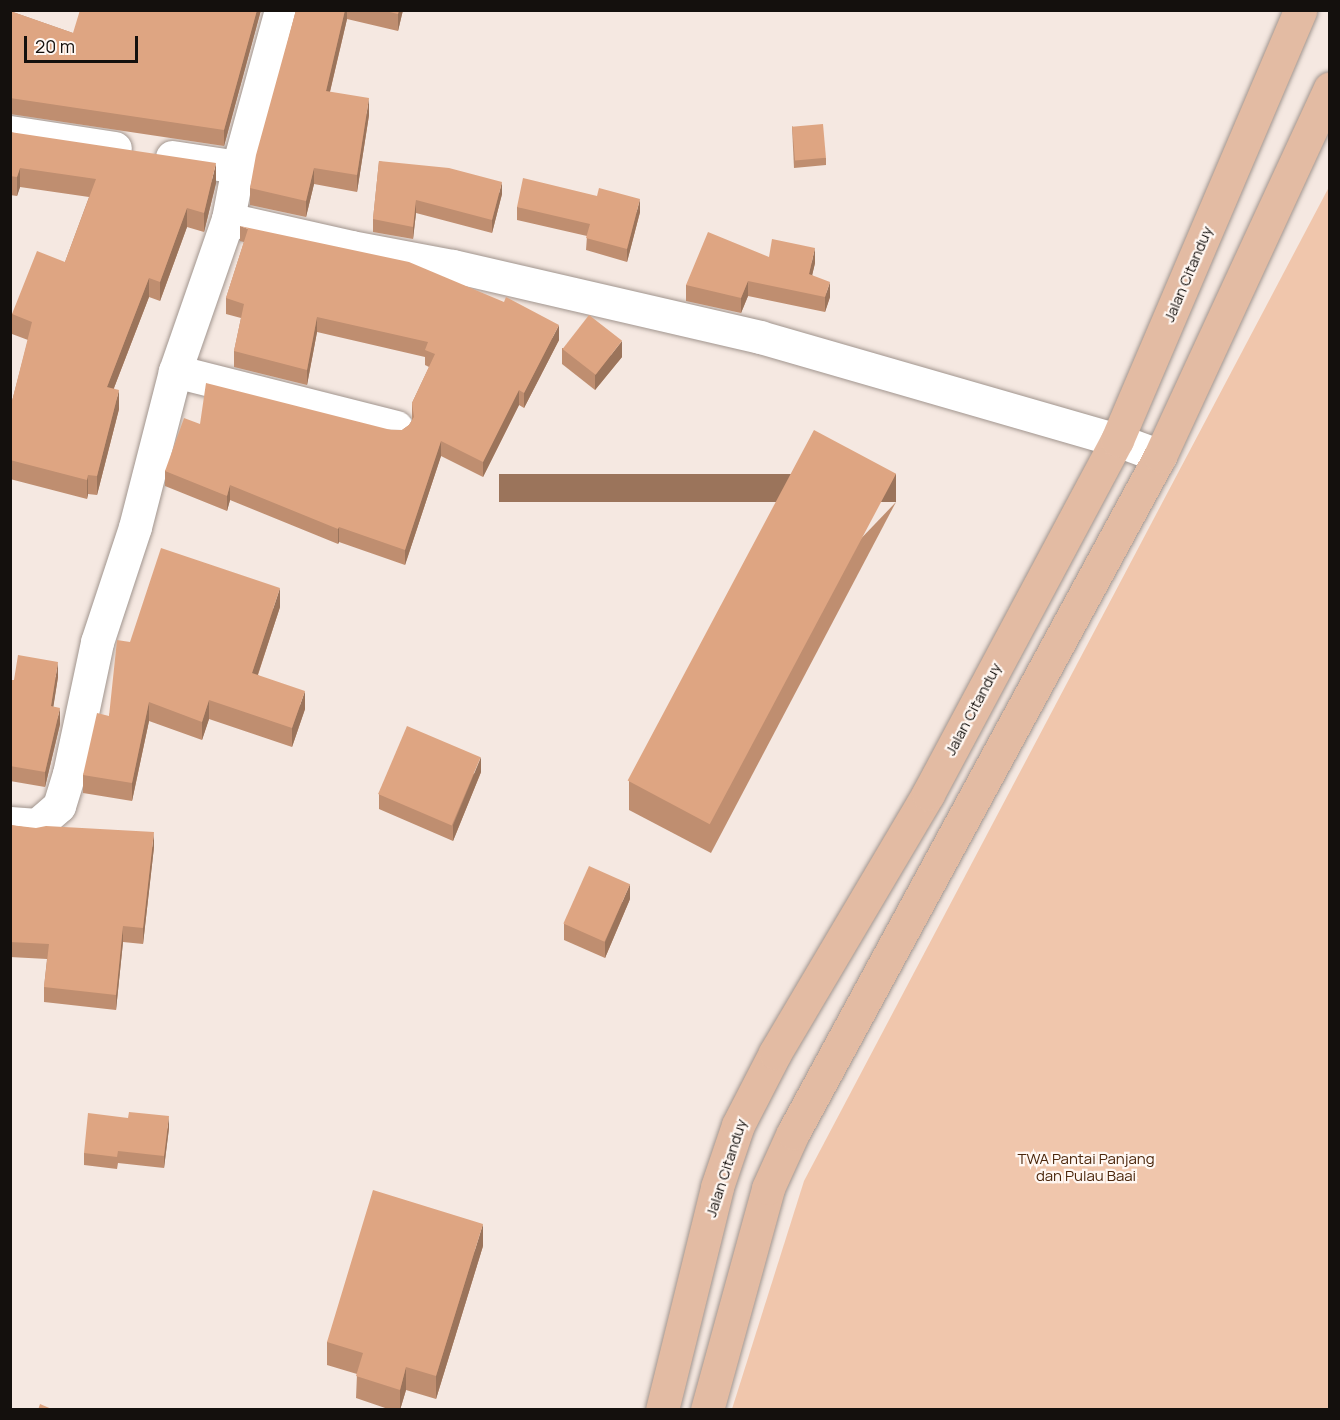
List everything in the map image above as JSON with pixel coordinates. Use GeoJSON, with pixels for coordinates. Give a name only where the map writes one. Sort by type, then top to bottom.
{"type":"FeatureCollection","features":[{"type":"Feature","properties":{"kind":"main road","name":"Jalan Citanduy"},"geometry":{"type":"LineString","coordinates":[[662,1410],[717,1187],[738,1125],[776,1053],[928,794],[1117,440],[1300,10]]}},
{"type":"Feature","properties":{"kind":"main road"},"geometry":{"type":"LineString","coordinates":[[707,1410],[768,1188],[793,1133],[1160,456],[1329,88]]}},
{"type":"Feature","properties":{"kind":"street"},"geometry":{"type":"LineString","coordinates":[[10,823],[37,825],[59,806],[69,774],[97,642],[135,528],[175,371],[228,219],[238,167],[281,10]]}},
{"type":"Feature","properties":{"kind":"street"},"geometry":{"type":"LineString","coordinates":[[10,132],[238,167]]}},
{"type":"Feature","properties":{"kind":"street"},"geometry":{"type":"LineString","coordinates":[[228,219],[351,247],[453,266],[760,337],[1117,440],[1160,456]]}},
{"type":"Feature","properties":{"kind":"street"},"geometry":{"type":"LineString","coordinates":[[175,371],[396,427]]}},
{"type":"Feature","properties":{"kind":"green space","name":"TWA Pantai Panjang dan Pulau Baai"},"geometry":{"type":"Polygon","coordinates":[[[1329,187],[1329,1409],[732,1409],[804,1181],[1329,187]]]}},
{"type":"Feature","properties":{"kind":"building"},"geometry":{"type":"Polygon","coordinates":[[[80,10],[257,10],[224,130],[10,98],[10,11],[73,33],[80,10]]]}},
{"type":"Feature","properties":{"kind":"building"},"geometry":{"type":"Polygon","coordinates":[[[296,10],[345,10],[326,91],[369,98],[357,175],[314,168],[306,201],[250,188],[256,155],[296,10]]]}},
{"type":"Feature","properties":{"kind":"building"},"geometry":{"type":"Polygon","coordinates":[[[381,10],[399,10],[398,14],[381,10]]]}},
{"type":"Feature","properties":{"kind":"building"},"geometry":{"type":"Polygon","coordinates":[[[823,124],[826,158],[795,161],[792,127],[823,124]]]}},
{"type":"Feature","properties":{"kind":"building"},"geometry":{"type":"Polygon","coordinates":[[[10,132],[216,163],[204,213],[187,208],[160,282],[149,278],[107,387],[119,390],[97,476],[88,475],[87,480],[10,460],[10,409],[32,322],[12,314],[37,251],[65,262],[96,179],[20,168],[17,177],[10,176],[10,132]]]}},
{"type":"Feature","properties":{"kind":"building"},"geometry":{"type":"Polygon","coordinates":[[[379,161],[449,168],[502,182],[492,220],[416,200],[413,227],[373,219],[379,161]]]}},
{"type":"Feature","properties":{"kind":"building"},"geometry":{"type":"Polygon","coordinates":[[[523,178],[597,196],[599,188],[640,199],[627,249],[586,238],[590,224],[517,207],[523,178]]]}},
{"type":"Feature","properties":{"kind":"building"},"geometry":{"type":"Polygon","coordinates":[[[240,226],[409,262],[504,302],[506,297],[559,325],[524,393],[519,390],[483,462],[441,441],[405,550],[339,527],[338,529],[230,485],[227,496],[165,471],[184,418],[200,424],[206,383],[391,430],[402,430],[414,417],[412,403],[435,354],[425,350],[428,342],[317,317],[307,370],[234,351],[244,304],[226,298],[248,229],[240,226]]]}},
{"type":"Feature","properties":{"kind":"building"},"geometry":{"type":"Polygon","coordinates":[[[708,232],[769,257],[772,239],[815,248],[809,274],[830,282],[825,297],[748,281],[741,298],[686,285],[708,232]]]}},
{"type":"Feature","properties":{"kind":"building"},"geometry":{"type":"Polygon","coordinates":[[[589,315],[622,341],[596,375],[563,349],[589,315]]]}},
{"type":"Feature","properties":{"kind":"building"},"geometry":{"type":"Polygon","coordinates":[[[814,430],[896,474],[710,824],[628,781],[814,430]]]}},
{"type":"Feature","properties":{"kind":"building"},"geometry":{"type":"Polygon","coordinates":[[[161,548],[280,588],[252,673],[305,691],[292,728],[209,700],[202,722],[149,702],[132,783],[83,775],[97,713],[109,716],[117,640],[130,642],[161,548]]]}},
{"type":"Feature","properties":{"kind":"building"},"geometry":{"type":"Polygon","coordinates":[[[18,655],[58,662],[51,706],[60,708],[45,772],[10,766],[10,680],[14,680],[18,655]]]}},
{"type":"Feature","properties":{"kind":"building"},"geometry":{"type":"Polygon","coordinates":[[[407,726],[481,757],[452,825],[378,794],[407,726]]]}},
{"type":"Feature","properties":{"kind":"building"},"geometry":{"type":"Polygon","coordinates":[[[10,825],[154,832],[143,928],[123,926],[116,995],[44,987],[49,944],[10,942],[10,825]]]}},
{"type":"Feature","properties":{"kind":"building"},"geometry":{"type":"Polygon","coordinates":[[[589,866],[630,884],[604,942],[563,924],[589,866]]]}},
{"type":"Feature","properties":{"kind":"building"},"geometry":{"type":"Polygon","coordinates":[[[129,1112],[169,1116],[164,1156],[118,1151],[117,1157],[84,1153],[88,1113],[128,1118],[129,1112]]]}},
{"type":"Feature","properties":{"kind":"building"},"geometry":{"type":"Polygon","coordinates":[[[373,1190],[483,1224],[436,1376],[406,1367],[400,1390],[356,1376],[363,1353],[327,1342],[373,1190]]]}},
{"type":"Feature","properties":{"kind":"building"},"geometry":{"type":"Polygon","coordinates":[[[40,1404],[54,1410],[38,1410],[40,1404]]]}}]}
